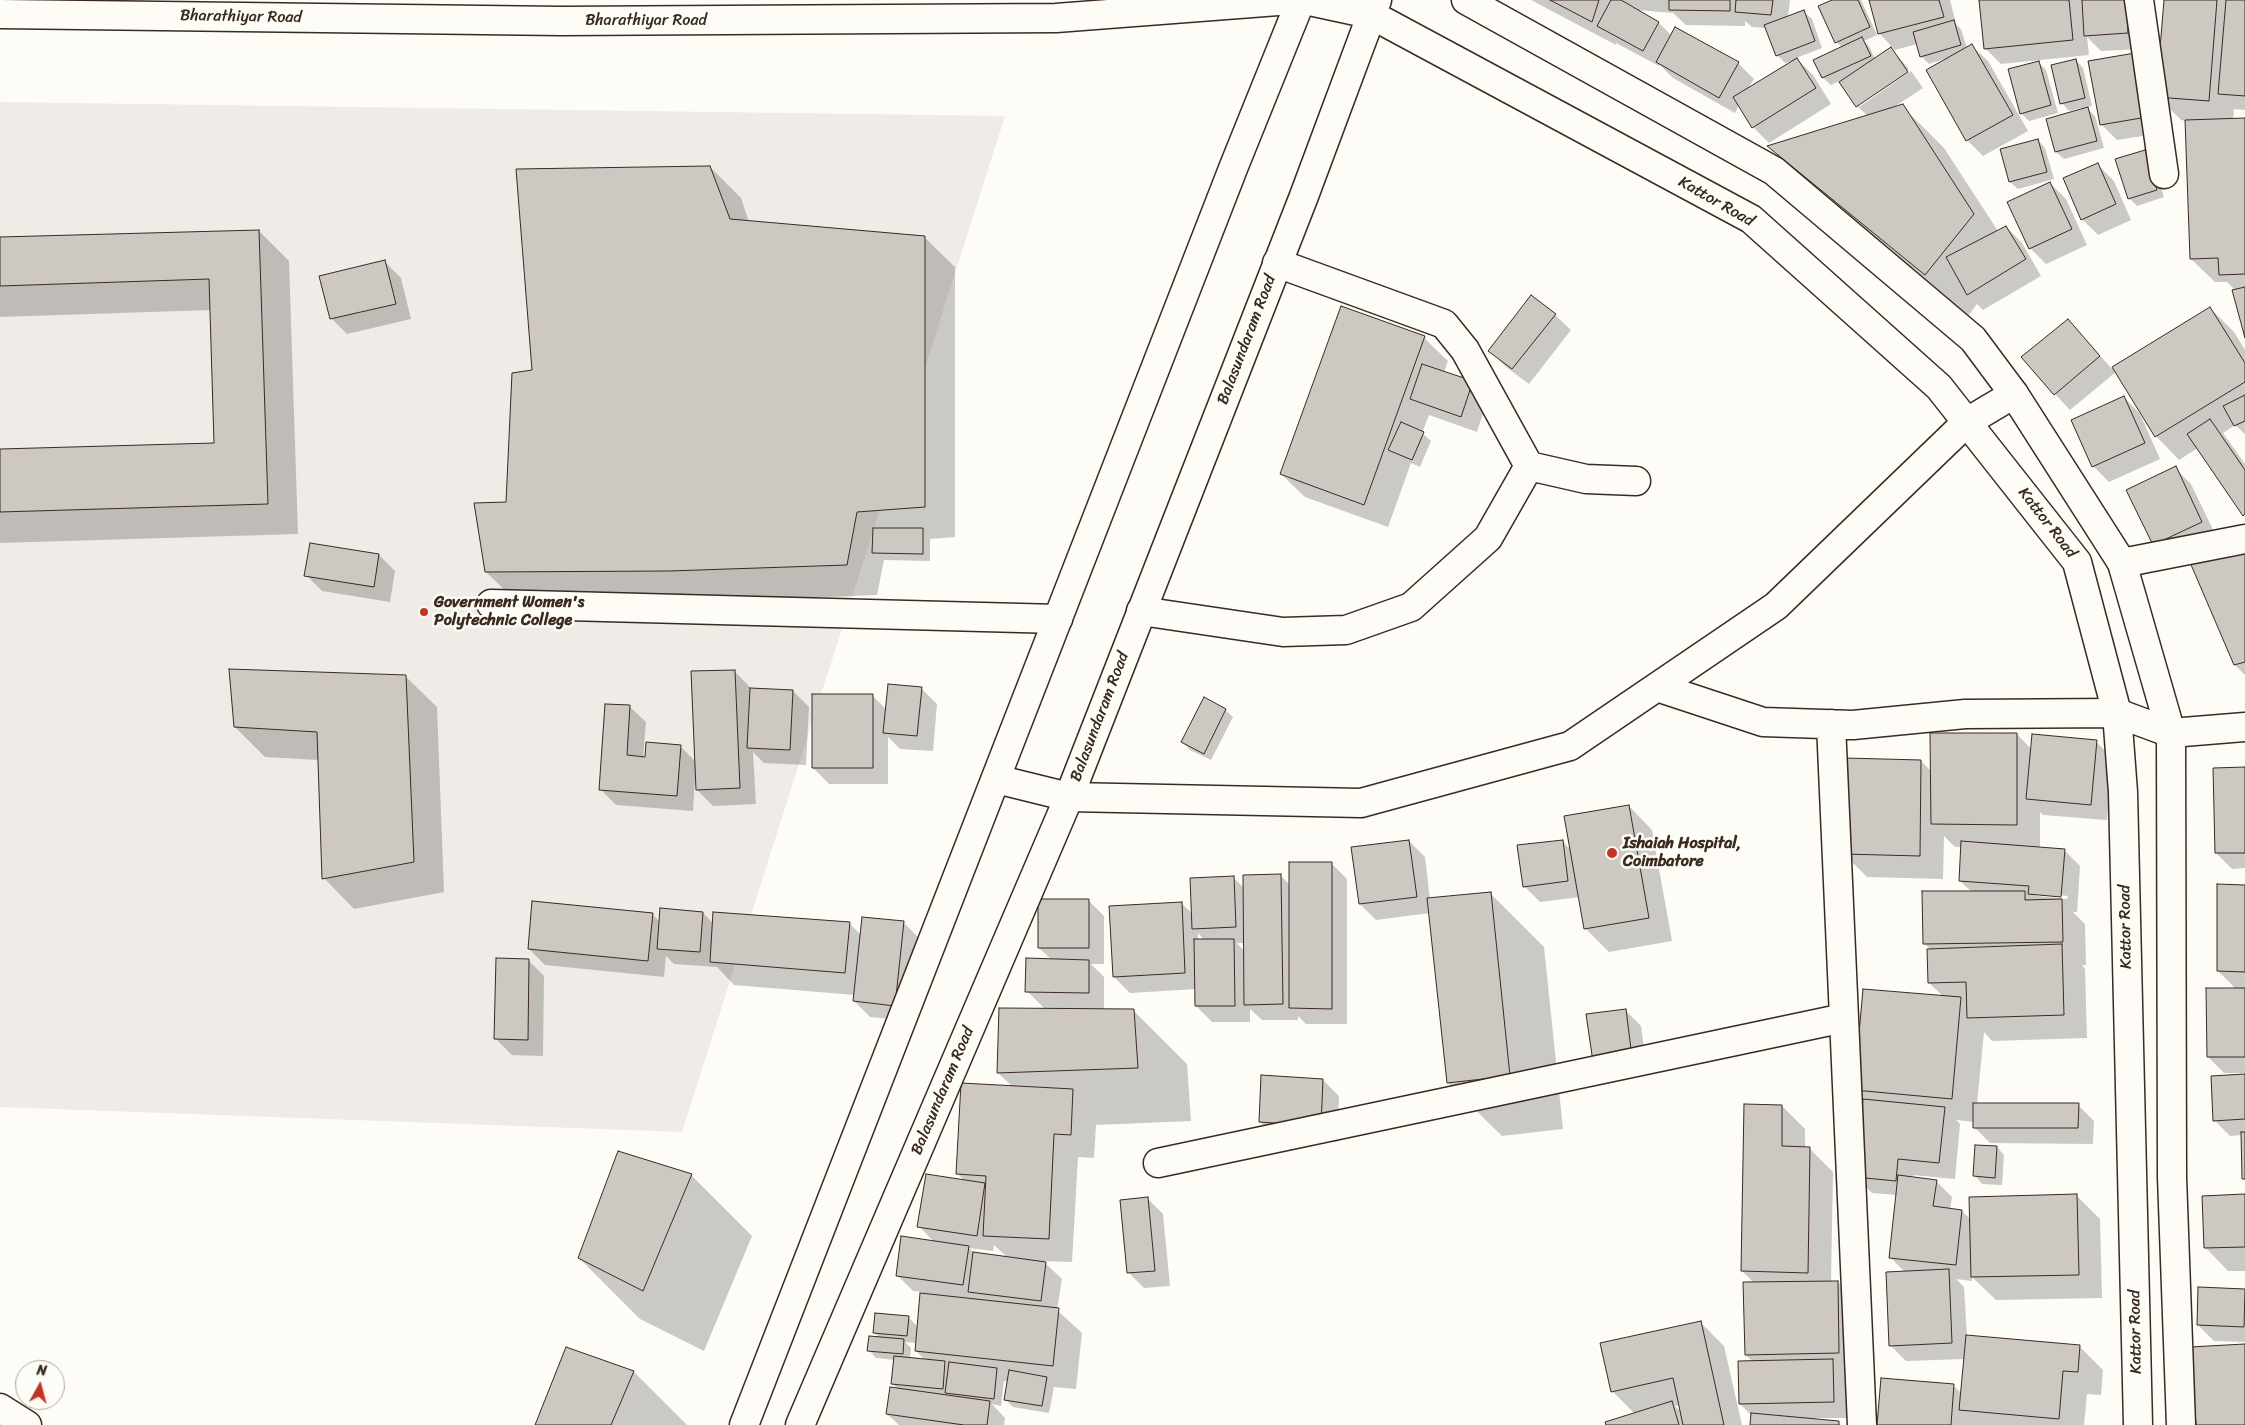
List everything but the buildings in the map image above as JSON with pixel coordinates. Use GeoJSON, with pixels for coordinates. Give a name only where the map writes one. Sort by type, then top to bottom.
{"type":"FeatureCollection","features":[{"type":"Feature","properties":{"kind":"main road","name":"Bharathiyar Road"},"geometry":{"type":"LineString","coordinates":[[0,14],[562,21],[1056,18],[1291,0]]}},
{"type":"Feature","properties":{"kind":"main road"},"geometry":{"type":"LineString","coordinates":[[744,1425],[1234,166],[1301,0]]}},
{"type":"Feature","properties":{"kind":"main road"},"geometry":{"type":"LineString","coordinates":[[1305,0],[1374,7]]}},
{"type":"Feature","properties":{"kind":"main road"},"geometry":{"type":"LineString","coordinates":[[1466,0],[1774,170],[1973,339],[2014,394],[2122,563],[2170,734],[2172,1177],[2181,1425]]}},
{"type":"Feature","properties":{"kind":"main road"},"geometry":{"type":"LineString","coordinates":[[2139,0],[2164,174]]}},
{"type":"Feature","properties":{"kind":"main road","name":"Balasundaram Road"},"geometry":{"type":"LineString","coordinates":[[800,1425],[1069,797],[1277,263],[1374,7]]}},
{"type":"Feature","properties":{"kind":"main road","name":"Kattor Road"},"geometry":{"type":"LineString","coordinates":[[1374,7],[1751,219],[1939,387],[2077,562],[2117,713],[2123,792],[2138,1425]]}},
{"type":"Feature","properties":{"kind":"main road"},"geometry":{"type":"LineString","coordinates":[[1277,263],[1444,324],[1465,350],[1529,466],[1586,479],[1636,481]]}},
{"type":"Feature","properties":{"kind":"main road"},"geometry":{"type":"LineString","coordinates":[[996,779],[1069,797],[1361,803],[1570,746],[1776,606],[1967,422],[2014,394]]}},
{"type":"Feature","properties":{"kind":"main road"},"geometry":{"type":"LineString","coordinates":[[1141,611],[1283,632],[1346,630],[1411,607],[1488,538],[1529,466]]}},
{"type":"Feature","properties":{"kind":"main road"},"geometry":{"type":"LineString","coordinates":[[2122,563],[2245,539]]}},
{"type":"Feature","properties":{"kind":"main road"},"geometry":{"type":"LineString","coordinates":[[491,604],[1058,619]]}},
{"type":"Feature","properties":{"kind":"main road"},"geometry":{"type":"LineString","coordinates":[[1657,687],[1763,722],[1853,725],[1965,714],[2117,713],[2170,734],[2245,728]]}},
{"type":"Feature","properties":{"kind":"main road"},"geometry":{"type":"LineString","coordinates":[[1831,724],[1862,1425]]}},
{"type":"Feature","properties":{"kind":"main road"},"geometry":{"type":"LineString","coordinates":[[1158,1164],[1844,1018]]}},
{"type":"Feature","properties":{"kind":"main road"},"geometry":{"type":"LineString","coordinates":[[0,1408],[28,1425]]}},
{"type":"Feature","properties":{"kind":"shaded area","name":"Government Women's Polytechnic College"},"geometry":{"type":"Polygon","coordinates":[[[0,102],[1005,116],[682,1132],[0,1107],[0,102]]]}},
{"type":"Feature","properties":{"kind":"place","name":"Government Women's Polytechnic College"},"geometry":{"type":"Point","coordinates":[424,612]}},
{"type":"Feature","properties":{"kind":"place","name":"Ishaiah Hospital, Coimbatore"},"geometry":{"type":"Point","coordinates":[1612,853]}}]}
